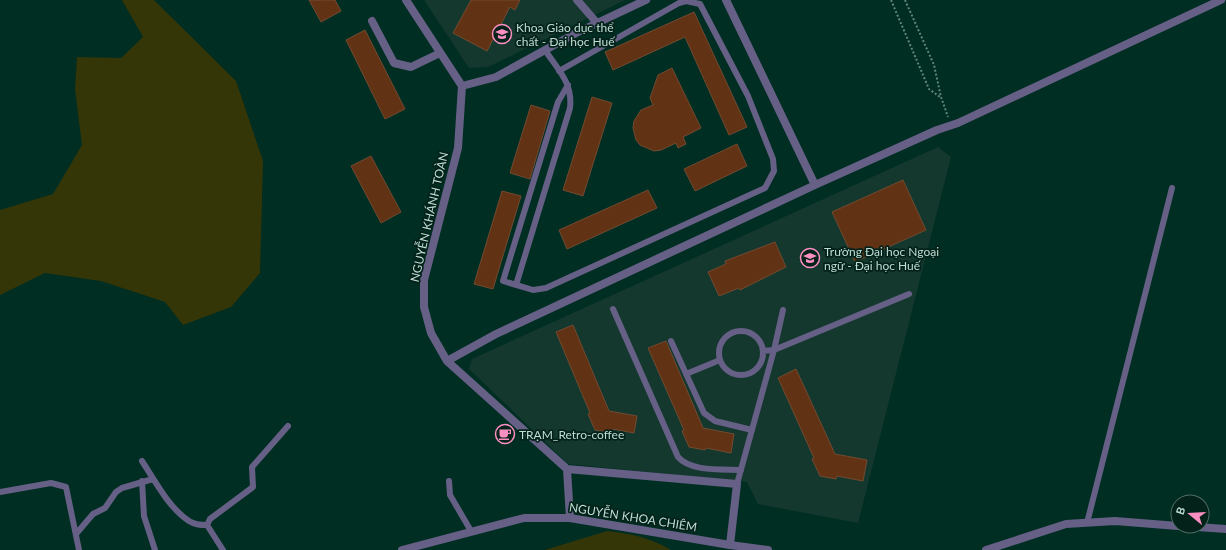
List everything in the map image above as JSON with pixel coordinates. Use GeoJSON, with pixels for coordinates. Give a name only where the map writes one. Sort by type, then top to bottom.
{"type":"FeatureCollection","features":[{"type":"Feature","properties":{"kind":"street"},"geometry":{"type":"LineString","coordinates":[[406,0],[462,86],[496,77],[545,50],[646,0]]}},
{"type":"Feature","properties":{"kind":"street"},"geometry":{"type":"LineString","coordinates":[[577,0],[598,23]]}},
{"type":"Feature","properties":{"kind":"street"},"geometry":{"type":"LineString","coordinates":[[726,0],[815,185]]}},
{"type":"Feature","properties":{"kind":"street"},"geometry":{"type":"LineString","coordinates":[[447,362],[496,334],[815,185],[952,125],[1221,0]]}},
{"type":"Feature","properties":{"kind":"street"},"geometry":{"type":"LineString","coordinates":[[372,21],[394,63],[411,67],[440,52]]}},
{"type":"Feature","properties":{"kind":"street","name":"NGUYỄN KHÁNH TOÀN"},"geometry":{"type":"LineString","coordinates":[[462,86],[458,148],[424,280],[424,308],[431,334],[447,362],[567,469]]}},
{"type":"Feature","properties":{"kind":"street"},"geometry":{"type":"LineString","coordinates":[[570,518],[567,469],[737,484],[730,548]]}},
{"type":"Feature","properties":{"kind":"street","name":"NGUYỄN KHOA CHIÊM"},"geometry":{"type":"LineString","coordinates":[[402,550],[524,518],[570,518],[730,548],[768,550]]}},
{"type":"Feature","properties":{"kind":"street"},"geometry":{"type":"LineString","coordinates":[[986,550],[1066,524],[1115,521],[1170,525]]}},
{"type":"Feature","properties":{"kind":"street"},"geometry":{"type":"LineString","coordinates":[[1210,528],[1226,529]]}},
{"type":"Feature","properties":{"kind":"lane"},"geometry":{"type":"LineString","coordinates":[[559,71],[679,4],[686,1],[700,4],[748,96],[773,159],[774,171],[765,188],[546,288],[533,290],[503,281],[558,102],[568,84]]}},
{"type":"Feature","properties":{"kind":"lane"},"geometry":{"type":"LineString","coordinates":[[516,285],[570,108],[572,95],[568,84],[545,50]]}},
{"type":"Feature","properties":{"kind":"lane"},"geometry":{"type":"LineString","coordinates":[[1087,523],[1172,188]]}},
{"type":"Feature","properties":{"kind":"lane"},"geometry":{"type":"LineString","coordinates":[[763,351],[774,350],[909,294]]}},
{"type":"Feature","properties":{"kind":"lane"},"geometry":{"type":"LineString","coordinates":[[613,309],[678,457],[682,462],[697,466],[741,470]]}},
{"type":"Feature","properties":{"kind":"lane"},"geometry":{"type":"LineString","coordinates":[[737,484],[774,350],[783,310]]}},
{"type":"Feature","properties":{"kind":"lane"},"geometry":{"type":"LineString","coordinates":[[739,332],[748,332],[755,336],[760,342],[763,351],[763,359],[759,367],[752,373],[744,375],[728,371],[720,360],[722,344],[731,334],[739,332]]}},
{"type":"Feature","properties":{"kind":"lane"},"geometry":{"type":"LineString","coordinates":[[671,341],[704,413],[709,418],[728,425],[752,430]]}},
{"type":"Feature","properties":{"kind":"lane"},"geometry":{"type":"LineString","coordinates":[[686,374],[720,360]]}},
{"type":"Feature","properties":{"kind":"lane"},"geometry":{"type":"LineString","coordinates":[[223,550],[208,525],[210,519],[253,487],[251,472],[252,467],[288,426]]}},
{"type":"Feature","properties":{"kind":"lane"},"geometry":{"type":"LineString","coordinates":[[142,462],[176,509],[188,521],[198,525],[208,525]]}},
{"type":"Feature","properties":{"kind":"lane"},"geometry":{"type":"LineString","coordinates":[[76,534],[93,514],[105,508],[116,492],[122,488],[153,479]]}},
{"type":"Feature","properties":{"kind":"lane"},"geometry":{"type":"LineString","coordinates":[[449,480],[450,495],[470,531]]}},
{"type":"Feature","properties":{"kind":"lane"},"geometry":{"type":"LineString","coordinates":[[142,481],[144,516],[155,550]]}},
{"type":"Feature","properties":{"kind":"lane"},"geometry":{"type":"LineString","coordinates":[[0,492],[51,483],[62,485],[68,491],[79,550]]}},
{"type":"Feature","properties":{"kind":"path"},"geometry":{"type":"LineString","coordinates":[[891,0],[929,89],[941,97]]}},
{"type":"Feature","properties":{"kind":"path"},"geometry":{"type":"LineString","coordinates":[[905,0],[934,65],[941,97],[952,125]]}},
{"type":"Feature","properties":{"kind":"shaded area"},"geometry":{"type":"Polygon","coordinates":[[[122,0],[154,0],[236,81],[263,161],[260,273],[231,307],[183,325],[165,302],[101,281],[45,273],[0,295],[0,210],[53,194],[82,145],[75,89],[77,57],[121,58],[143,37],[122,0]]]}},
{"type":"Feature","properties":{"kind":"shaded area","name":"Khoa Giáo dục thể chất - Đại học Huế"},"geometry":{"type":"Polygon","coordinates":[[[424,0],[625,0],[488,67],[469,68],[424,0]]]}},
{"type":"Feature","properties":{"kind":"shaded area","name":"Trường Đại học Ngoại ngữ - Đại học Huế"},"geometry":{"type":"Polygon","coordinates":[[[938,147],[951,157],[858,523],[758,504],[747,482],[568,464],[469,369],[472,359],[938,147]]]}},
{"type":"Feature","properties":{"kind":"shaded area"},"geometry":{"type":"Polygon","coordinates":[[[607,531],[640,537],[656,542],[671,550],[545,550],[607,531]]]}},
{"type":"Feature","properties":{"kind":"building"},"geometry":{"type":"Polygon","coordinates":[[[309,0],[335,0],[341,11],[321,22],[309,0]]]}},
{"type":"Feature","properties":{"kind":"building"},"geometry":{"type":"Polygon","coordinates":[[[471,0],[520,0],[515,10],[510,7],[487,51],[453,33],[471,0]]]}},
{"type":"Feature","properties":{"kind":"building"},"geometry":{"type":"Polygon","coordinates":[[[694,12],[747,127],[729,135],[685,37],[613,70],[605,52],[694,12]]]}},
{"type":"Feature","properties":{"kind":"building"},"geometry":{"type":"Polygon","coordinates":[[[365,30],[405,109],[385,119],[346,40],[365,30]]]}},
{"type":"Feature","properties":{"kind":"building"},"geometry":{"type":"Polygon","coordinates":[[[672,68],[701,128],[683,137],[686,144],[678,148],[676,143],[661,150],[654,151],[640,145],[636,140],[633,128],[634,121],[641,110],[653,105],[650,98],[658,75],[672,68]]]}},
{"type":"Feature","properties":{"kind":"building"},"geometry":{"type":"Polygon","coordinates":[[[592,97],[612,103],[583,196],[563,190],[592,97]]]}},
{"type":"Feature","properties":{"kind":"building"},"geometry":{"type":"Polygon","coordinates":[[[531,105],[550,111],[530,179],[510,173],[531,105]]]}},
{"type":"Feature","properties":{"kind":"building"},"geometry":{"type":"Polygon","coordinates":[[[737,144],[747,166],[695,191],[684,169],[737,144]]]}},
{"type":"Feature","properties":{"kind":"building"},"geometry":{"type":"Polygon","coordinates":[[[371,156],[401,212],[381,223],[351,166],[371,156]]]}},
{"type":"Feature","properties":{"kind":"building"},"geometry":{"type":"Polygon","coordinates":[[[903,180],[926,230],[855,262],[832,212],[903,180]]]}},
{"type":"Feature","properties":{"kind":"building"},"geometry":{"type":"Polygon","coordinates":[[[648,190],[657,208],[567,249],[559,230],[648,190]]]}},
{"type":"Feature","properties":{"kind":"building"},"geometry":{"type":"Polygon","coordinates":[[[502,191],[521,196],[493,289],[474,284],[502,191]]]}},
{"type":"Feature","properties":{"kind":"building"},"geometry":{"type":"Polygon","coordinates":[[[775,242],[786,267],[740,290],[739,288],[719,296],[708,272],[726,264],[725,261],[775,242]]]}},
{"type":"Feature","properties":{"kind":"building"},"geometry":{"type":"Polygon","coordinates":[[[573,325],[609,411],[637,416],[634,433],[613,429],[612,433],[595,430],[588,414],[590,413],[556,332],[573,325]]]}},
{"type":"Feature","properties":{"kind":"building"},"geometry":{"type":"Polygon","coordinates":[[[666,341],[703,428],[734,434],[731,453],[706,448],[705,450],[689,447],[682,431],[684,430],[648,348],[666,341]]]}},
{"type":"Feature","properties":{"kind":"building"},"geometry":{"type":"Polygon","coordinates":[[[796,369],[835,454],[867,460],[863,481],[837,476],[836,479],[820,476],[812,459],[814,458],[778,378],[796,369]]]}},
{"type":"Feature","properties":{"kind":"place","name":"Khoa Giáo dục thể chất - Đại học Huế"},"geometry":{"type":"Point","coordinates":[502,34]}},
{"type":"Feature","properties":{"kind":"place","name":"Trường Đại học Ngoại ngữ - Đại học Huế"},"geometry":{"type":"Point","coordinates":[810,258]}},
{"type":"Feature","properties":{"kind":"place","name":"TRẠM_Retro-coffee"},"geometry":{"type":"Point","coordinates":[505,434]}}]}
